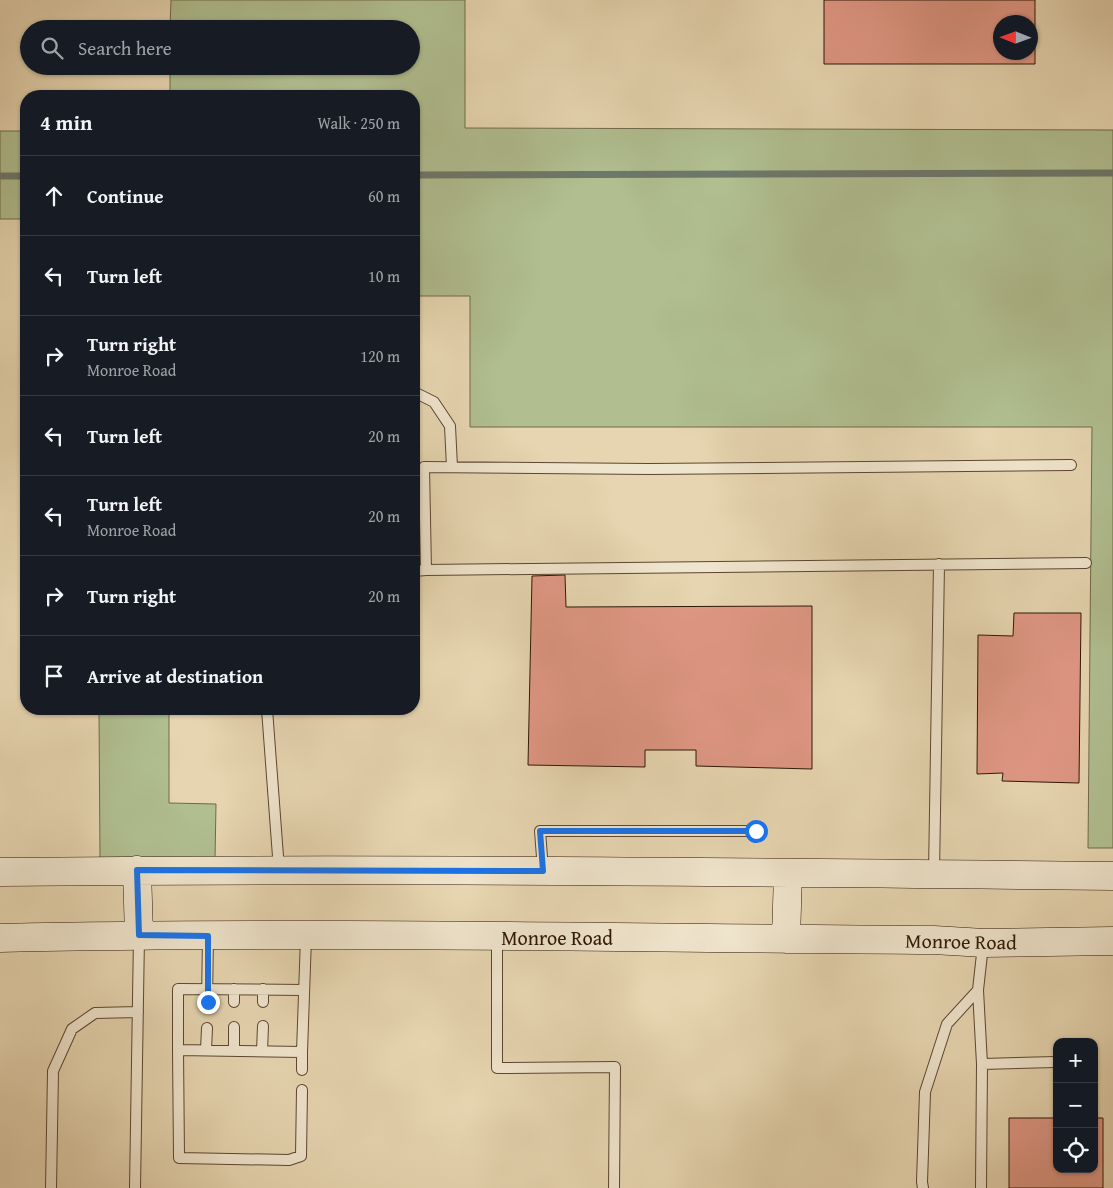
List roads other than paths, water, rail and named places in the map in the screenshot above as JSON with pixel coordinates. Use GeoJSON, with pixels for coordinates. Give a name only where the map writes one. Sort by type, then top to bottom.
{"type":"FeatureCollection","features":[{"type":"Feature","properties":{"kind":"main road"},"geometry":{"type":"LineString","coordinates":[[137,870],[139,935]]}},
{"type":"Feature","properties":{"kind":"main road"},"geometry":{"type":"LineString","coordinates":[[0,872],[279,870],[1113,876]]}},
{"type":"Feature","properties":{"kind":"main road"},"geometry":{"type":"LineString","coordinates":[[786,939],[788,873]]}},
{"type":"Feature","properties":{"kind":"main road","name":"Monroe Road"},"geometry":{"type":"LineString","coordinates":[[0,938],[139,935],[934,940],[984,943],[1113,941]]}},
{"type":"Feature","properties":{"kind":"lane"},"geometry":{"type":"LineString","coordinates":[[420,395],[434,402],[450,426],[452,467]]}},
{"type":"Feature","properties":{"kind":"lane"},"geometry":{"type":"LineString","coordinates":[[426,570],[424,466],[660,468],[1072,465]]}},
{"type":"Feature","properties":{"kind":"lane"},"geometry":{"type":"LineString","coordinates":[[420,570],[1086,563]]}},
{"type":"Feature","properties":{"kind":"lane"},"geometry":{"type":"LineString","coordinates":[[934,874],[939,564]]}},
{"type":"Feature","properties":{"kind":"lane"},"geometry":{"type":"LineString","coordinates":[[267,715],[279,870]]}},
{"type":"Feature","properties":{"kind":"lane"},"geometry":{"type":"LineString","coordinates":[[543,871],[540,831],[756,831]]}},
{"type":"Feature","properties":{"kind":"lane"},"geometry":{"type":"LineString","coordinates":[[135,1188],[139,935]]}},
{"type":"Feature","properties":{"kind":"lane"},"geometry":{"type":"LineString","coordinates":[[208,936],[208,1002]]}},
{"type":"Feature","properties":{"kind":"lane"},"geometry":{"type":"LineString","coordinates":[[302,1070],[306,936]]}},
{"type":"Feature","properties":{"kind":"lane"},"geometry":{"type":"LineString","coordinates":[[497,936],[497,1068],[615,1067],[614,1188]]}},
{"type":"Feature","properties":{"kind":"lane"},"geometry":{"type":"LineString","coordinates":[[981,1188],[982,1064],[978,990],[984,943]]}},
{"type":"Feature","properties":{"kind":"lane"},"geometry":{"type":"LineString","coordinates":[[302,1090],[301,1156],[289,1160],[179,1158],[178,989],[304,990]]}},
{"type":"Feature","properties":{"kind":"lane"},"geometry":{"type":"LineString","coordinates":[[234,989],[234,1002]]}},
{"type":"Feature","properties":{"kind":"lane"},"geometry":{"type":"LineString","coordinates":[[263,989],[263,1002]]}},
{"type":"Feature","properties":{"kind":"lane"},"geometry":{"type":"LineString","coordinates":[[923,1188],[925,1092],[947,1024],[978,990]]}},
{"type":"Feature","properties":{"kind":"lane"},"geometry":{"type":"LineString","coordinates":[[51,1188],[53,1071],[72,1029],[95,1013],[138,1012]]}},
{"type":"Feature","properties":{"kind":"lane"},"geometry":{"type":"LineString","coordinates":[[262,1051],[263,1026]]}},
{"type":"Feature","properties":{"kind":"lane"},"geometry":{"type":"LineString","coordinates":[[234,1027],[234,1051]]}},
{"type":"Feature","properties":{"kind":"lane"},"geometry":{"type":"LineString","coordinates":[[206,1050],[207,1028]]}},
{"type":"Feature","properties":{"kind":"lane"},"geometry":{"type":"LineString","coordinates":[[178,1050],[302,1052]]}},
{"type":"Feature","properties":{"kind":"lane"},"geometry":{"type":"LineString","coordinates":[[982,1064],[1053,1062]]}},
{"type":"Feature","properties":{"kind":"waterway"},"geometry":{"type":"LineString","coordinates":[[420,175],[1113,173]]}},
{"type":"Feature","properties":{"kind":"waterway"},"geometry":{"type":"LineString","coordinates":[[0,176],[20,176]]}}]}
